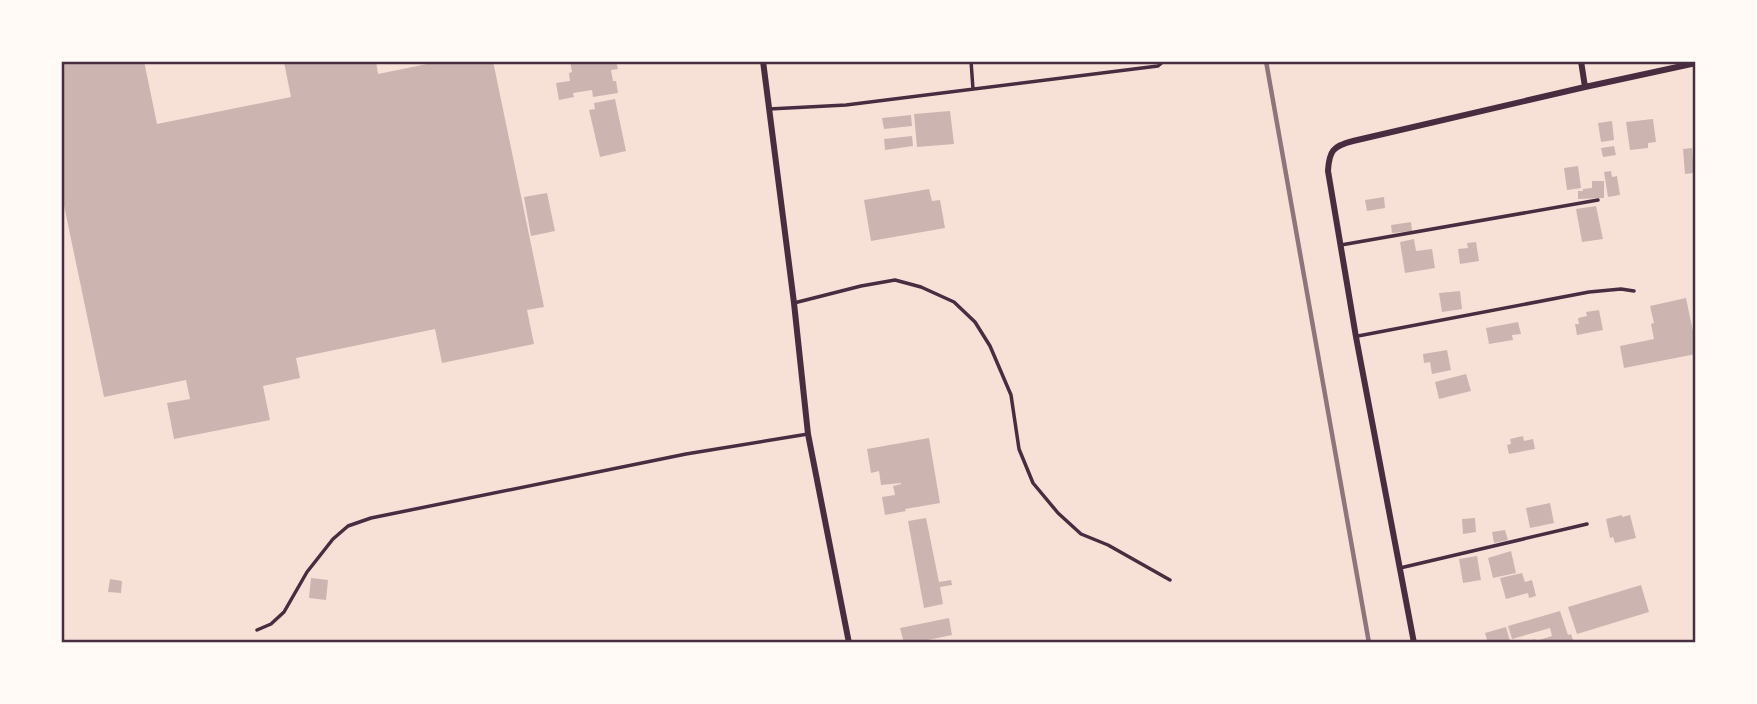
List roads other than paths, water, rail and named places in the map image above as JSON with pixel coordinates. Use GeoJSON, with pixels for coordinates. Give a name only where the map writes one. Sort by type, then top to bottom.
{"type":"FeatureCollection","features":[{"type":"Feature","properties":{"kind":"street"},"geometry":{"type":"LineString","coordinates":[[763,61],[808,435],[849,643]]}},
{"type":"Feature","properties":{"kind":"street"},"geometry":{"type":"LineString","coordinates":[[1581,61],[1584,87]]}},
{"type":"Feature","properties":{"kind":"street"},"geometry":{"type":"LineString","coordinates":[[1414,643],[1356,337],[1328,172],[1329,156],[1338,145],[1696,63]]}},
{"type":"Feature","properties":{"kind":"lane"},"geometry":{"type":"LineString","coordinates":[[971,61],[973,89]]}},
{"type":"Feature","properties":{"kind":"lane"},"geometry":{"type":"LineString","coordinates":[[769,109],[846,104],[973,89],[1158,66],[1164,61]]}},
{"type":"Feature","properties":{"kind":"lane"},"geometry":{"type":"LineString","coordinates":[[1340,245],[1598,200]]}},
{"type":"Feature","properties":{"kind":"lane"},"geometry":{"type":"LineString","coordinates":[[794,303],[895,280],[921,287],[954,302],[975,321],[990,346],[1011,395],[1019,449],[1033,483],[1058,513],[1081,534],[1108,545],[1170,580]]}},
{"type":"Feature","properties":{"kind":"lane"},"geometry":{"type":"LineString","coordinates":[[1356,337],[1589,292],[1621,289],[1634,291]]}},
{"type":"Feature","properties":{"kind":"lane"},"geometry":{"type":"LineString","coordinates":[[257,631],[271,624],[284,612],[307,572],[348,526],[372,518],[686,454],[808,435]]}},
{"type":"Feature","properties":{"kind":"lane"},"geometry":{"type":"LineString","coordinates":[[1400,568],[1587,524]]}},
{"type":"Feature","properties":{"kind":"railway"},"geometry":{"type":"LineString","coordinates":[[1266,61],[1369,643]]}}]}
